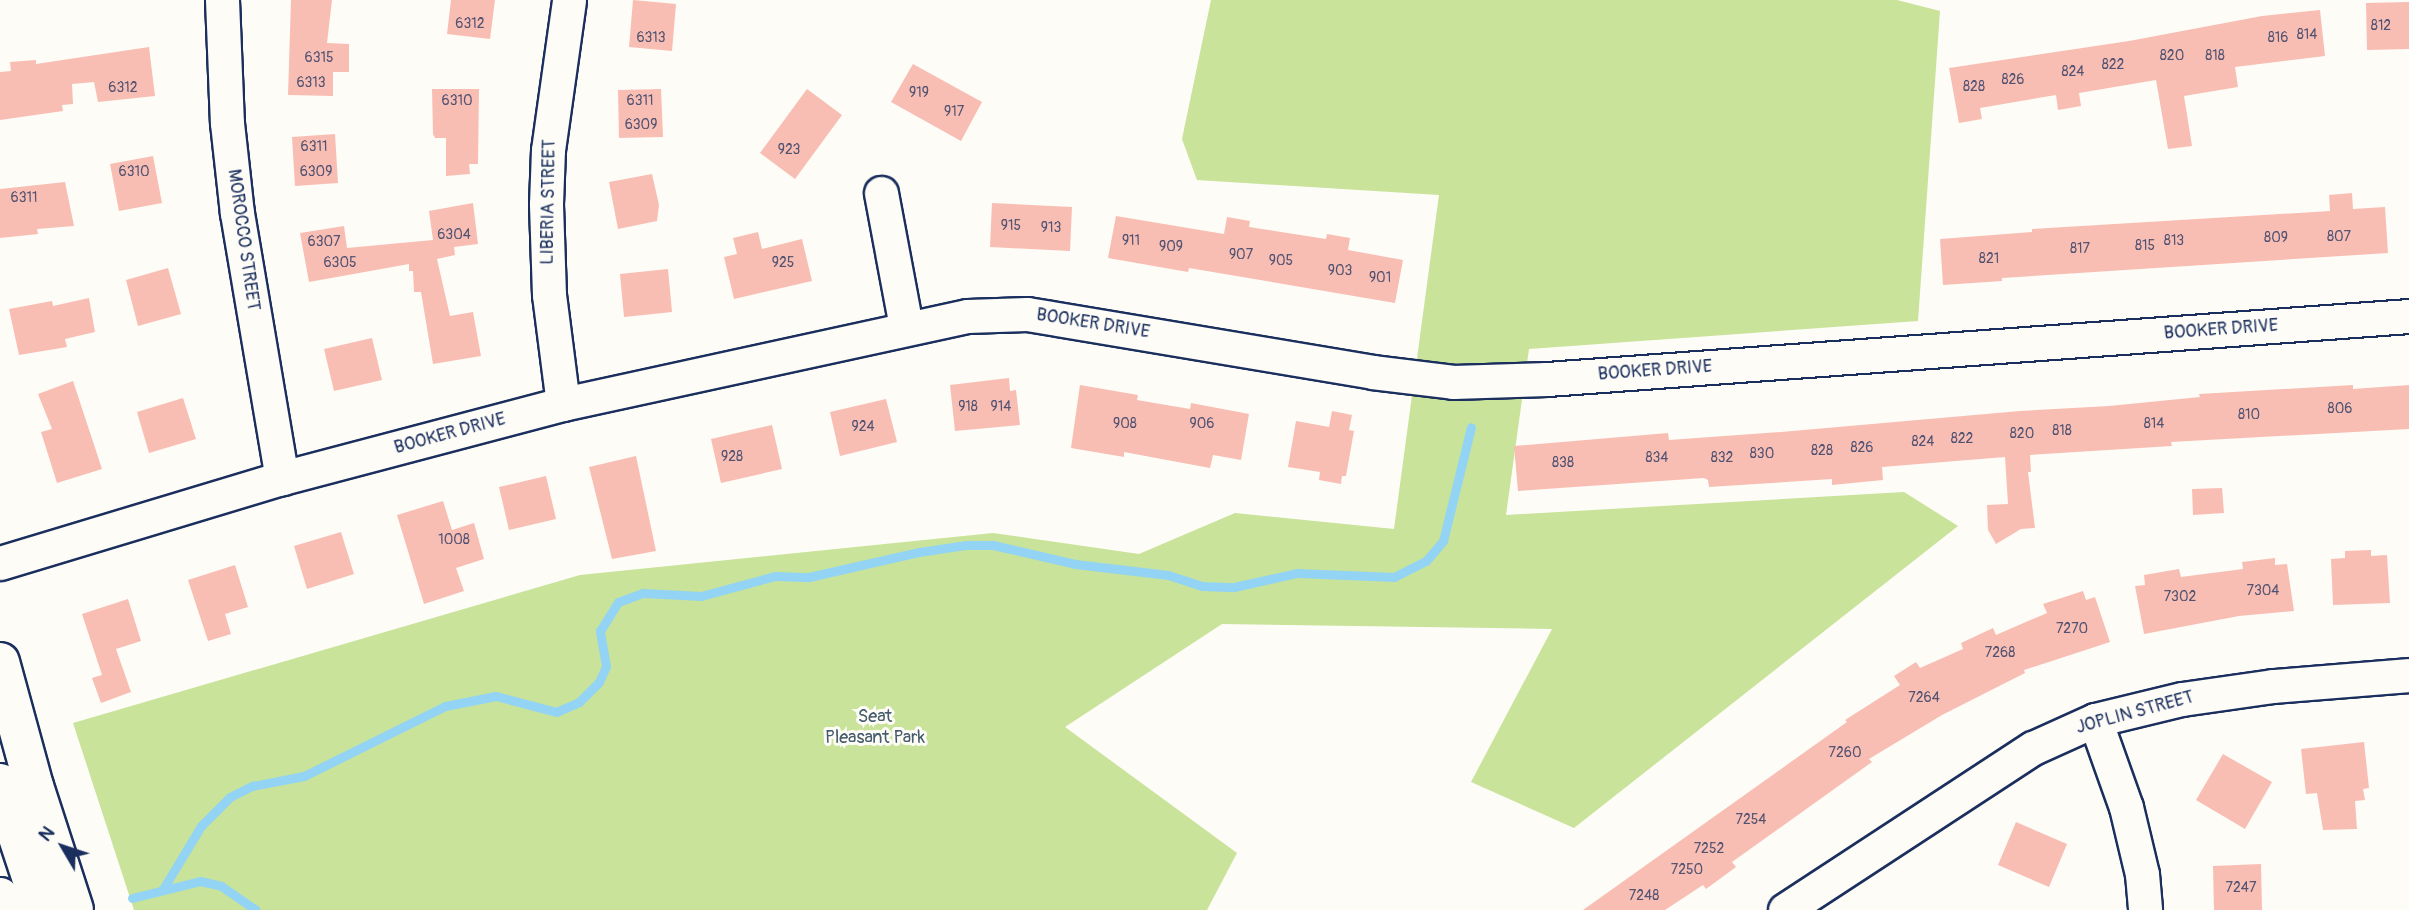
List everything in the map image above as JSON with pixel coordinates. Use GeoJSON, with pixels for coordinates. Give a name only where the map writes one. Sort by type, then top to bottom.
{"type":"FeatureCollection","features":[{"type":"Feature","properties":{"kind":"main road"},"geometry":{"type":"LineString","coordinates":[[0,662],[34,786],[75,910]]}},
{"type":"Feature","properties":{"kind":"main road"},"geometry":{"type":"LineString","coordinates":[[0,783],[42,910]]}},
{"type":"Feature","properties":{"kind":"main road"},"geometry":{"type":"LineString","coordinates":[[0,897],[4,910]]}},
{"type":"Feature","properties":{"kind":"street","name":"MOROCCO STREET"},"geometry":{"type":"LineString","coordinates":[[222,0],[227,123],[237,213],[282,478]]}},
{"type":"Feature","properties":{"kind":"street","name":"LIBERIA STREET"},"geometry":{"type":"LineString","coordinates":[[563,404],[549,295],[546,204],[550,136],[569,0]]}},
{"type":"Feature","properties":{"kind":"street"},"geometry":{"type":"LineString","coordinates":[[881,193],[906,327]]}},
{"type":"Feature","properties":{"kind":"street","name":"BOOKER DRIVE"},"geometry":{"type":"LineString","coordinates":[[0,563],[282,478],[563,404],[740,367],[906,327],[967,316],[1027,314],[1372,372],[1453,382],[1547,379],[2409,316]]}},
{"type":"Feature","properties":{"kind":"street","name":"JOPLIN STREET"},"geometry":{"type":"LineString","coordinates":[[1786,910],[2033,748],[2095,720],[2182,699],[2273,686],[2409,675]]}},
{"type":"Feature","properties":{"kind":"street"},"geometry":{"type":"LineString","coordinates":[[2095,720],[2126,807],[2142,874],[2145,910]]}},
{"type":"Feature","properties":{"kind":"green space","name":"Seat Pleasant Park"},"geometry":{"type":"Polygon","coordinates":[[[1211,0],[1897,0],[1940,11],[1918,321],[1529,349],[1506,515],[1904,492],[1958,526],[1574,828],[1471,782],[1552,629],[1222,624],[1065,727],[1237,853],[1207,910],[134,910],[73,723],[580,575],[993,533],[1139,554],[1235,513],[1394,529],[1439,195],[1197,180],[1182,139],[1211,0]]]}},
{"type":"Feature","properties":{"kind":"building"},"geometry":{"type":"Polygon","coordinates":[[[291,0],[332,0],[327,43],[349,44],[349,72],[333,72],[333,96],[288,95],[291,0]]]}},
{"type":"Feature","properties":{"kind":"building"},"geometry":{"type":"Polygon","coordinates":[[[451,0],[495,0],[490,39],[447,34],[451,0]]]}},
{"type":"Feature","properties":{"kind":"building"},"geometry":{"type":"Polygon","coordinates":[[[633,0],[676,4],[672,51],[629,47],[633,0]]]}},
{"type":"Feature","properties":{"kind":"building"},"geometry":{"type":"Polygon","coordinates":[[[2409,2],[2409,49],[2367,50],[2366,3],[2409,2]]]}},
{"type":"Feature","properties":{"kind":"building"},"geometry":{"type":"Polygon","coordinates":[[[2320,10],[2325,56],[2235,67],[2238,87],[2184,96],[2192,146],[2168,149],[2156,80],[2079,93],[2081,106],[2058,110],[2056,95],[1980,108],[1982,119],[1959,123],[1949,68],[2129,41],[2262,16],[2320,10]]]}},
{"type":"Feature","properties":{"kind":"building"},"geometry":{"type":"Polygon","coordinates":[[[149,47],[155,96],[98,102],[94,82],[72,84],[73,104],[62,105],[63,111],[0,120],[0,72],[11,71],[10,62],[36,60],[36,64],[149,47]]]}},
{"type":"Feature","properties":{"kind":"building"},"geometry":{"type":"Polygon","coordinates":[[[913,64],[982,102],[961,141],[891,102],[913,64]]]}},
{"type":"Feature","properties":{"kind":"building"},"geometry":{"type":"Polygon","coordinates":[[[432,89],[479,89],[478,164],[469,164],[470,174],[446,176],[446,138],[435,138],[433,134],[432,89]]]}},
{"type":"Feature","properties":{"kind":"building"},"geometry":{"type":"Polygon","coordinates":[[[661,89],[663,137],[619,138],[618,90],[661,89]]]}},
{"type":"Feature","properties":{"kind":"building"},"geometry":{"type":"Polygon","coordinates":[[[807,89],[842,115],[795,179],[760,153],[807,89]]]}},
{"type":"Feature","properties":{"kind":"building"},"geometry":{"type":"Polygon","coordinates":[[[335,134],[338,183],[295,186],[292,137],[335,134]]]}},
{"type":"Feature","properties":{"kind":"building"},"geometry":{"type":"Polygon","coordinates":[[[153,156],[162,203],[119,211],[110,164],[153,156]]]}},
{"type":"Feature","properties":{"kind":"building"},"geometry":{"type":"Polygon","coordinates":[[[652,174],[659,205],[657,221],[618,229],[609,182],[652,174]]]}},
{"type":"Feature","properties":{"kind":"building"},"geometry":{"type":"Polygon","coordinates":[[[65,182],[74,226],[37,229],[38,234],[0,238],[0,189],[65,182]]]}},
{"type":"Feature","properties":{"kind":"building"},"geometry":{"type":"Polygon","coordinates":[[[2352,193],[2353,209],[2385,207],[2388,253],[2002,278],[2002,281],[1943,285],[1940,239],[2032,232],[2032,229],[2330,211],[2329,195],[2352,193]]]}},
{"type":"Feature","properties":{"kind":"building"},"geometry":{"type":"Polygon","coordinates":[[[473,203],[478,244],[454,247],[455,255],[437,259],[450,316],[473,312],[481,356],[433,364],[421,292],[414,292],[413,271],[409,271],[409,264],[309,282],[300,233],[344,226],[347,248],[433,240],[429,211],[473,203]]]}},
{"type":"Feature","properties":{"kind":"building"},"geometry":{"type":"Polygon","coordinates":[[[992,203],[1072,207],[1070,251],[990,247],[992,203]]]}},
{"type":"Feature","properties":{"kind":"building"},"geometry":{"type":"Polygon","coordinates":[[[1116,216],[1224,234],[1227,217],[1250,221],[1249,227],[1326,239],[1327,234],[1350,238],[1348,250],[1403,260],[1395,303],[1189,268],[1188,272],[1108,258],[1116,216]]]}},
{"type":"Feature","properties":{"kind":"building"},"geometry":{"type":"Polygon","coordinates":[[[758,232],[762,249],[802,239],[812,281],[734,299],[724,257],[737,254],[733,238],[758,232]]]}},
{"type":"Feature","properties":{"kind":"building"},"geometry":{"type":"Polygon","coordinates":[[[168,268],[181,314],[138,326],[126,280],[168,268]]]}},
{"type":"Feature","properties":{"kind":"building"},"geometry":{"type":"Polygon","coordinates":[[[668,269],[672,312],[624,317],[620,274],[668,269]]]}},
{"type":"Feature","properties":{"kind":"building"},"geometry":{"type":"Polygon","coordinates":[[[89,298],[95,332],[65,339],[67,347],[19,355],[9,309],[52,301],[53,306],[89,298]]]}},
{"type":"Feature","properties":{"kind":"building"},"geometry":{"type":"Polygon","coordinates":[[[372,338],[382,380],[334,391],[324,349],[372,338]]]}},
{"type":"Feature","properties":{"kind":"building"},"geometry":{"type":"Polygon","coordinates":[[[1009,378],[1010,391],[1016,390],[1020,425],[955,431],[950,385],[1009,378]]]}},
{"type":"Feature","properties":{"kind":"building"},"geometry":{"type":"Polygon","coordinates":[[[73,381],[102,469],[57,483],[41,432],[52,429],[38,394],[73,381]]]}},
{"type":"Feature","properties":{"kind":"building"},"geometry":{"type":"Polygon","coordinates":[[[1080,385],[1138,395],[1137,400],[1190,409],[1191,403],[1249,414],[1241,460],[1213,455],[1210,468],[1124,452],[1124,457],[1071,448],[1080,385]]]}},
{"type":"Feature","properties":{"kind":"building"},"geometry":{"type":"Polygon","coordinates":[[[2353,385],[2353,389],[2409,385],[2409,429],[2171,442],[2172,446],[2030,455],[2031,472],[2028,472],[2035,528],[2021,529],[1996,544],[1988,530],[1987,505],[2008,504],[2005,457],[1882,467],[1883,480],[1832,485],[1832,479],[1709,487],[1708,480],[1704,478],[1518,491],[1514,446],[1668,433],[1669,440],[1781,432],[2109,406],[2200,397],[2199,394],[2353,385]]]}},
{"type":"Feature","properties":{"kind":"building"},"geometry":{"type":"Polygon","coordinates":[[[183,398],[196,439],[149,453],[137,412],[183,398]]]}},
{"type":"Feature","properties":{"kind":"building"},"geometry":{"type":"Polygon","coordinates":[[[886,399],[897,442],[840,456],[830,412],[886,399]]]}},
{"type":"Feature","properties":{"kind":"building"},"geometry":{"type":"Polygon","coordinates":[[[1332,411],[1352,415],[1349,430],[1354,431],[1346,476],[1342,476],[1341,484],[1319,480],[1320,472],[1288,467],[1296,421],[1329,427],[1332,411]]]}},
{"type":"Feature","properties":{"kind":"building"},"geometry":{"type":"Polygon","coordinates":[[[772,425],[782,469],[721,483],[711,439],[772,425]]]}},
{"type":"Feature","properties":{"kind":"building"},"geometry":{"type":"Polygon","coordinates":[[[636,456],[656,551],[612,559],[589,467],[636,456]]]}},
{"type":"Feature","properties":{"kind":"building"},"geometry":{"type":"Polygon","coordinates":[[[546,476],[556,519],[509,530],[499,487],[546,476]]]}},
{"type":"Feature","properties":{"kind":"building"},"geometry":{"type":"Polygon","coordinates":[[[2222,488],[2224,513],[2193,515],[2192,489],[2222,488]]]}},
{"type":"Feature","properties":{"kind":"building"},"geometry":{"type":"Polygon","coordinates":[[[443,501],[452,530],[474,523],[484,559],[456,568],[464,591],[424,604],[397,515],[443,501]]]}},
{"type":"Feature","properties":{"kind":"building"},"geometry":{"type":"Polygon","coordinates":[[[341,532],[354,574],[307,589],[294,546],[341,532]]]}},
{"type":"Feature","properties":{"kind":"building"},"geometry":{"type":"Polygon","coordinates":[[[2371,550],[2371,556],[2387,555],[2390,603],[2333,605],[2331,559],[2345,558],[2345,551],[2371,550]]]}},
{"type":"Feature","properties":{"kind":"building"},"geometry":{"type":"Polygon","coordinates":[[[2275,558],[2275,565],[2287,564],[2294,611],[2239,616],[2144,634],[2135,586],[2145,585],[2144,575],[2179,569],[2181,577],[2243,569],[2242,562],[2275,558]]]}},
{"type":"Feature","properties":{"kind":"building"},"geometry":{"type":"Polygon","coordinates":[[[235,565],[248,607],[225,614],[231,634],[208,641],[188,580],[235,565]]]}},
{"type":"Feature","properties":{"kind":"building"},"geometry":{"type":"Polygon","coordinates":[[[2083,591],[2086,600],[2095,597],[2110,642],[2024,670],[2025,673],[1942,715],[1869,759],[1872,762],[1732,862],[1736,867],[1706,889],[1703,885],[1665,910],[1583,910],[1847,722],[1845,720],[1900,685],[1894,676],[1916,662],[1920,668],[1963,649],[1961,643],[1993,628],[1996,635],[2047,613],[2043,604],[2083,591]]]}},
{"type":"Feature","properties":{"kind":"building"},"geometry":{"type":"Polygon","coordinates":[[[128,599],[141,641],[116,649],[131,692],[101,703],[92,678],[102,675],[82,614],[128,599]]]}},
{"type":"Feature","properties":{"kind":"building"},"geometry":{"type":"Polygon","coordinates":[[[2364,742],[2369,788],[2363,789],[2365,800],[2355,801],[2357,829],[2323,830],[2317,793],[2306,794],[2301,749],[2364,742]]]}},
{"type":"Feature","properties":{"kind":"building"},"geometry":{"type":"Polygon","coordinates":[[[2223,754],[2272,782],[2245,829],[2196,800],[2223,754]]]}},
{"type":"Feature","properties":{"kind":"building"},"geometry":{"type":"Polygon","coordinates":[[[2016,822],[2067,844],[2049,887],[1998,865],[2016,822]]]}},
{"type":"Feature","properties":{"kind":"building"},"geometry":{"type":"Polygon","coordinates":[[[2261,864],[2262,910],[2214,910],[2213,866],[2261,864]]]}},
{"type":"Feature","properties":{"kind":"waterway"},"geometry":{"type":"LineString","coordinates":[[163,889],[201,826],[230,797],[252,786],[304,776],[445,706],[496,696],[556,712],[579,702],[599,682],[606,666],[600,631],[618,602],[643,593],[701,596],[775,576],[809,577],[919,552],[966,545],[993,545],[1075,564],[1168,575],[1201,586],[1234,587],[1297,573],[1394,577],[1426,561],[1443,541],[1471,427]]}},
{"type":"Feature","properties":{"kind":"waterway"},"geometry":{"type":"LineString","coordinates":[[132,898],[200,881],[221,886],[256,910]]}}]}
